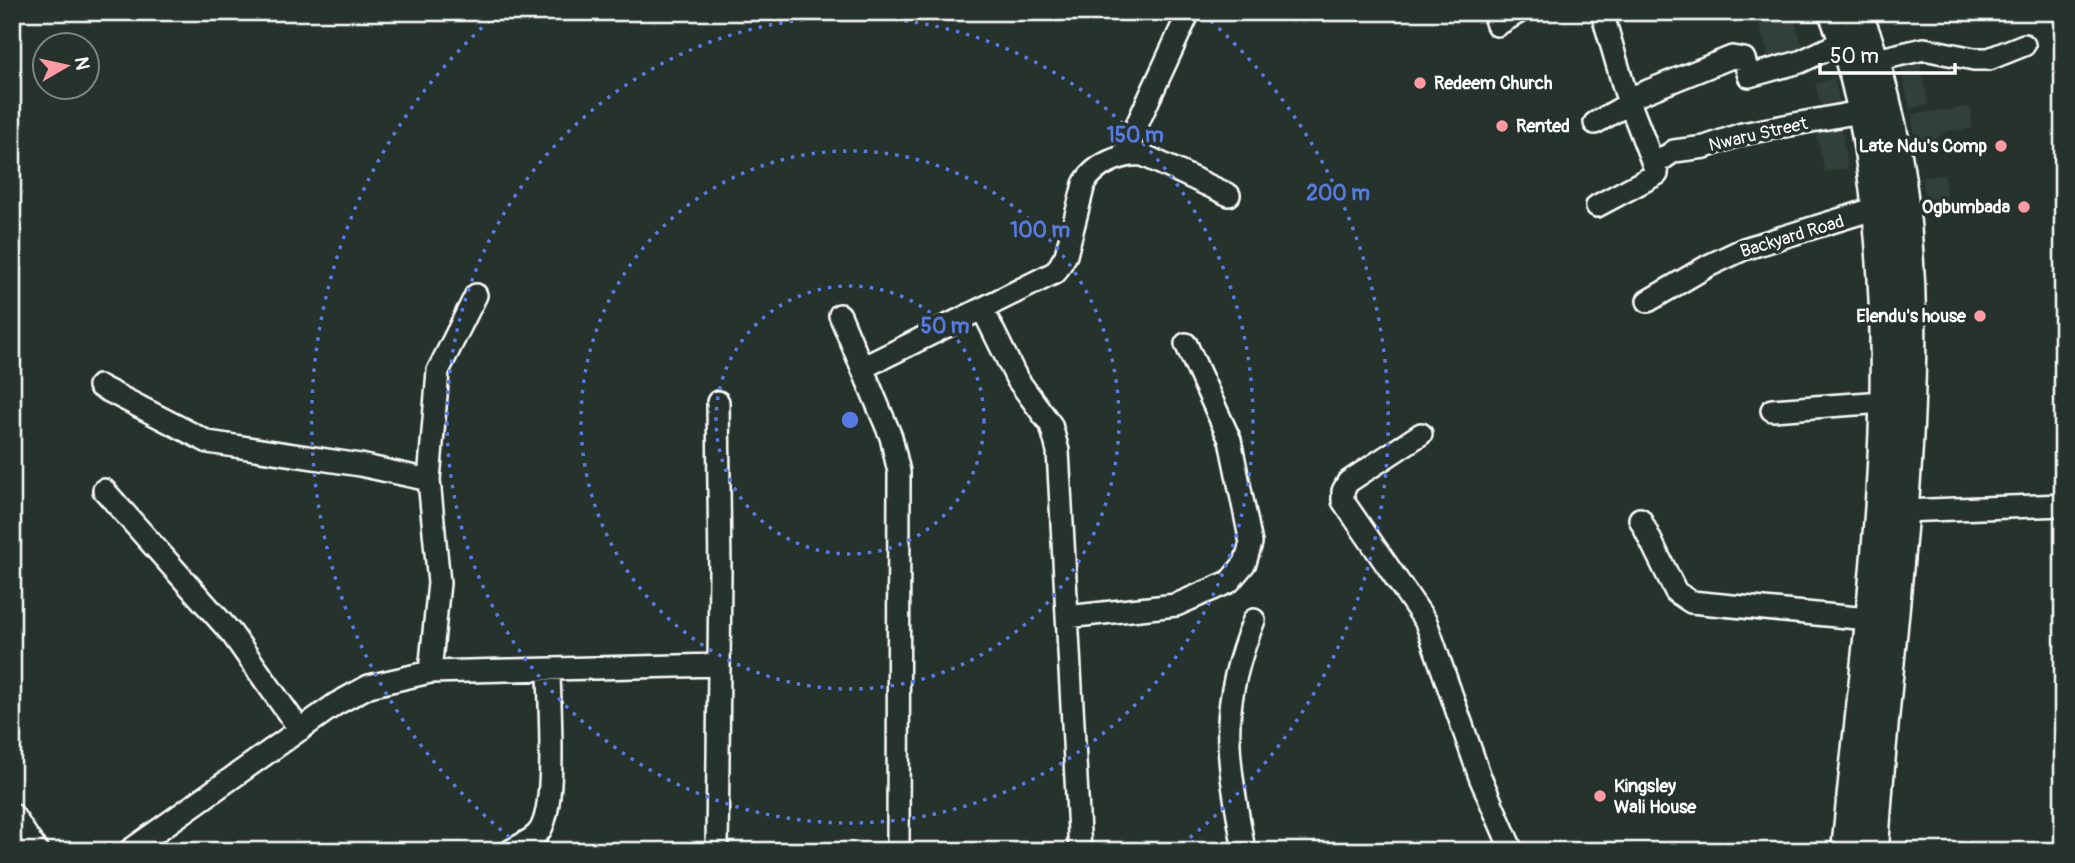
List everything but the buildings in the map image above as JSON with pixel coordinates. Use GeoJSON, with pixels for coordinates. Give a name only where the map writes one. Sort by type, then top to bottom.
{"type":"FeatureCollection","features":[{"type":"Feature","properties":{"kind":"main road"},"geometry":{"type":"LineString","coordinates":[[1833,12],[1865,111],[1884,189],[1911,328],[1909,424],[1874,851]]}},
{"type":"Feature","properties":{"kind":"main road"},"geometry":{"type":"LineString","coordinates":[[1846,851],[1868,619],[1884,402],[1886,328],[1884,189],[1876,60],[1857,12]]}},
{"type":"Feature","properties":{"kind":"street"},"geometry":{"type":"LineString","coordinates":[[1122,157],[1189,12]]}},
{"type":"Feature","properties":{"kind":"street"},"geometry":{"type":"LineString","coordinates":[[1494,19],[1497,25],[1519,12]]}},
{"type":"Feature","properties":{"kind":"street"},"geometry":{"type":"LineString","coordinates":[[1597,206],[1657,174],[1629,101],[1602,12]]}},
{"type":"Feature","properties":{"kind":"street"},"geometry":{"type":"LineString","coordinates":[[1595,123],[1629,101],[1732,57],[1744,59],[1749,76],[1800,62],[1844,41]]}},
{"type":"Feature","properties":{"kind":"street"},"geometry":{"type":"LineString","coordinates":[[1876,60],[1924,48],[1974,59],[1989,59],[2024,45]]}},
{"type":"Feature","properties":{"kind":"street","name":"Nwaru Street"},"geometry":{"type":"LineString","coordinates":[[1654,164],[1674,151],[1704,147],[1742,134],[1865,111]]}},
{"type":"Feature","properties":{"kind":"street"},"geometry":{"type":"LineString","coordinates":[[862,368],[1056,272],[1066,255],[1088,176],[1122,157],[1143,155],[1229,195]]}},
{"type":"Feature","properties":{"kind":"street","name":"Backyard Road"},"geometry":{"type":"LineString","coordinates":[[1648,301],[1708,266],[1884,189]]}},
{"type":"Feature","properties":{"kind":"street"},"geometry":{"type":"LineString","coordinates":[[430,672],[439,583],[429,480],[438,371],[477,295]]}},
{"type":"Feature","properties":{"kind":"street"},"geometry":{"type":"LineString","coordinates":[[983,310],[1017,379],[1051,425],[1058,451],[1080,851]]}},
{"type":"Feature","properties":{"kind":"street"},"geometry":{"type":"LineString","coordinates":[[840,315],[891,437],[899,472],[898,851]]}},
{"type":"Feature","properties":{"kind":"street"},"geometry":{"type":"LineString","coordinates":[[1067,617],[1176,605],[1228,582],[1245,563],[1251,543],[1230,440],[1186,344]]}},
{"type":"Feature","properties":{"kind":"street"},"geometry":{"type":"LineString","coordinates":[[99,386],[208,442],[360,465],[429,480]]}},
{"type":"Feature","properties":{"kind":"street"},"geometry":{"type":"LineString","coordinates":[[717,851],[718,402]]}},
{"type":"Feature","properties":{"kind":"street"},"geometry":{"type":"LineString","coordinates":[[1772,410],[1884,402]]}},
{"type":"Feature","properties":{"kind":"street"},"geometry":{"type":"LineString","coordinates":[[1420,434],[1348,482],[1343,491],[1343,501],[1426,622],[1480,777],[1512,851]]}},
{"type":"Feature","properties":{"kind":"street"},"geometry":{"type":"LineString","coordinates":[[104,490],[232,634],[300,730]]}},
{"type":"Feature","properties":{"kind":"street"},"geometry":{"type":"LineString","coordinates":[[1902,512],[2063,505]]}},
{"type":"Feature","properties":{"kind":"street"},"geometry":{"type":"LineString","coordinates":[[1640,519],[1676,592],[1691,602],[1868,619]]}},
{"type":"Feature","properties":{"kind":"street"},"geometry":{"type":"LineString","coordinates":[[1244,851],[1228,760],[1226,727],[1236,664],[1254,620]]}},
{"type":"Feature","properties":{"kind":"street"},"geometry":{"type":"LineString","coordinates":[[129,851],[300,730],[369,686],[430,672],[719,665]]}},
{"type":"Feature","properties":{"kind":"street"},"geometry":{"type":"LineString","coordinates":[[510,851],[538,833],[545,817],[551,766],[549,670]]}},
{"type":"Feature","properties":{"kind":"street"},"geometry":{"type":"LineString","coordinates":[[12,814],[37,851]]}},
{"type":"Feature","properties":{"kind":"shaded area"},"geometry":{"type":"Polygon","coordinates":[[[1746,12],[1792,12],[1805,54],[1771,65],[1758,22],[1750,24],[1746,12]]]}},
{"type":"Feature","properties":{"kind":"shaded area"},"geometry":{"type":"Polygon","coordinates":[[[1918,53],[1928,104],[1910,109],[1899,60],[1918,53]]]}},
{"type":"Feature","properties":{"kind":"shaded area"},"geometry":{"type":"Polygon","coordinates":[[[1834,78],[1841,108],[1822,110],[1815,84],[1834,78]]]}},
{"type":"Feature","properties":{"kind":"shaded area"},"geometry":{"type":"Polygon","coordinates":[[[1971,107],[1972,129],[1947,131],[1931,143],[1916,147],[1912,114],[1971,107]]]}},
{"type":"Feature","properties":{"kind":"shaded area"},"geometry":{"type":"Polygon","coordinates":[[[1840,124],[1848,168],[1825,172],[1815,128],[1840,124]]]}},
{"type":"Feature","properties":{"kind":"shaded area"},"geometry":{"type":"Polygon","coordinates":[[[1945,175],[1946,198],[1925,199],[1922,177],[1945,175]]]}},
{"type":"Feature","properties":{"kind":"place","name":"Redeem Church"},"geometry":{"type":"Point","coordinates":[1420,83]}},
{"type":"Feature","properties":{"kind":"place","name":"Rented"},"geometry":{"type":"Point","coordinates":[1502,126]}},
{"type":"Feature","properties":{"kind":"place","name":"Late Ndu's Comp"},"geometry":{"type":"Point","coordinates":[2001,146]}},
{"type":"Feature","properties":{"kind":"place","name":"Ogbumbada"},"geometry":{"type":"Point","coordinates":[2024,207]}},
{"type":"Feature","properties":{"kind":"place","name":"Elendu's house"},"geometry":{"type":"Point","coordinates":[1980,316]}},
{"type":"Feature","properties":{"kind":"place","name":"Kingsley Wali House"},"geometry":{"type":"Point","coordinates":[1600,796]}}]}
